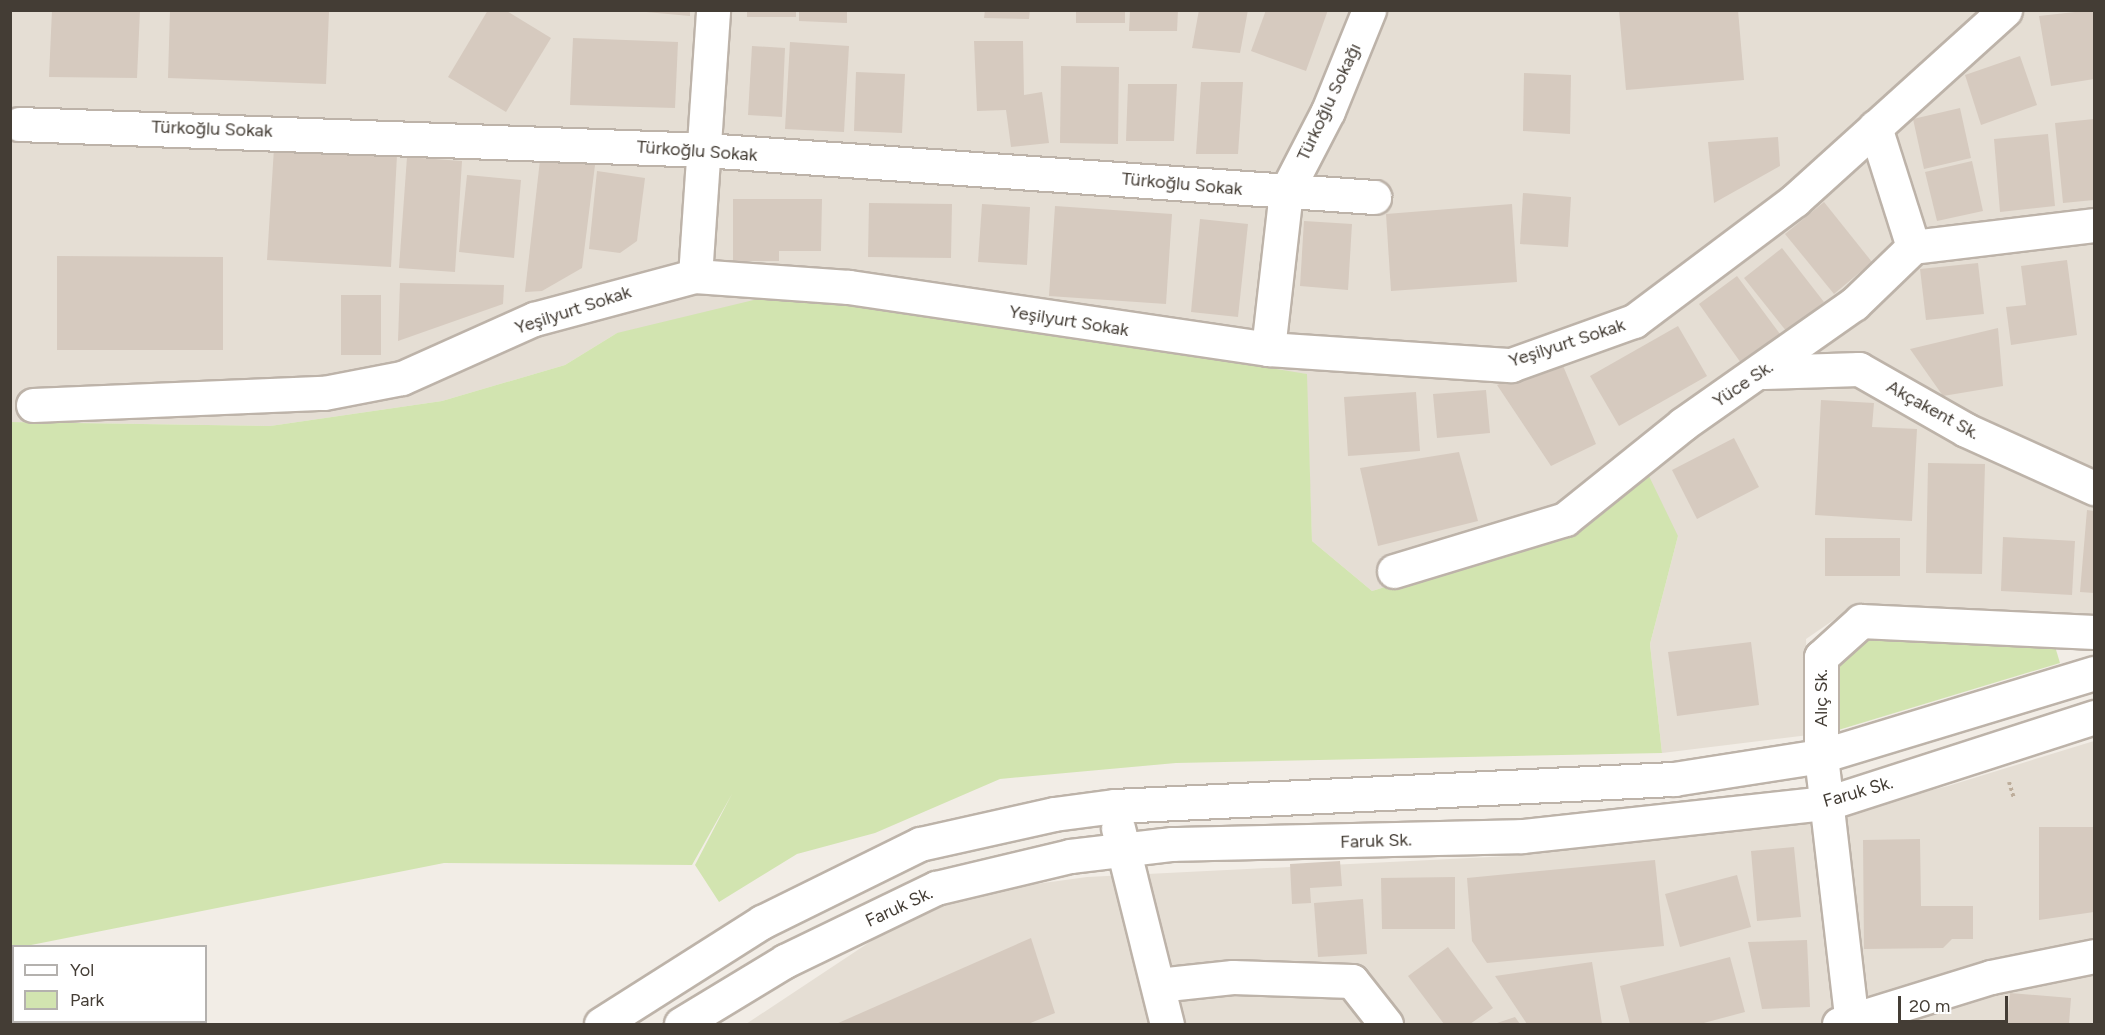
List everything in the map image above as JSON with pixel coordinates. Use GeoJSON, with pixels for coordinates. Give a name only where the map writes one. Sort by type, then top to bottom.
{"type":"FeatureCollection","features":[{"type":"Feature","properties":{"kind":"street"},"geometry":{"type":"LineString","coordinates":[[695,276],[712,10]]}},
{"type":"Feature","properties":{"kind":"street","name":"Türkoğlu Sokağı"},"geometry":{"type":"LineString","coordinates":[[1268,349],[1286,192],[1369,10]]}},
{"type":"Feature","properties":{"kind":"street","name":"Yeşilyurt Sokak"},"geometry":{"type":"LineString","coordinates":[[33,405],[324,393],[402,378],[534,320],[695,276],[849,287],[1268,349],[1511,364],[1634,321],[1796,200],[2005,10]]}},
{"type":"Feature","properties":{"kind":"street","name":"Türkoğlu Sokak"},"geometry":{"type":"LineString","coordinates":[[19,124],[704,150],[1374,197]]}},
{"type":"Feature","properties":{"kind":"street"},"geometry":{"type":"LineString","coordinates":[[1875,128],[1913,247],[2094,225]]}},
{"type":"Feature","properties":{"kind":"street","name":"Yüce Sk."},"geometry":{"type":"LineString","coordinates":[[1394,571],[1565,519],[1683,424],[1764,372],[1854,304],[1913,247]]}},
{"type":"Feature","properties":{"kind":"street","name":"Akçakent Sk."},"geometry":{"type":"LineString","coordinates":[[1764,372],[1859,369],[1966,430],[2094,488]]}},
{"type":"Feature","properties":{"kind":"street","name":"Alıç Sk."},"geometry":{"type":"LineString","coordinates":[[1848,1023],[1828,803],[1821,756],[1821,657],[1861,621],[2094,632]]}},
{"type":"Feature","properties":{"kind":"street"},"geometry":{"type":"LineString","coordinates":[[601,1024],[762,922],[920,844],[1054,813],[1115,806],[1674,779],[1821,756],[2094,673]]}},
{"type":"Feature","properties":{"kind":"street","name":"Faruk Sk."},"geometry":{"type":"LineString","coordinates":[[681,1024],[784,961],[936,888],[1121,850],[1522,836],[1828,803],[2094,717]]}},
{"type":"Feature","properties":{"kind":"street"},"geometry":{"type":"LineString","coordinates":[[1115,806],[1121,850],[1167,1024]]}},
{"type":"Feature","properties":{"kind":"street"},"geometry":{"type":"LineString","coordinates":[[920,844],[936,888]]}},
{"type":"Feature","properties":{"kind":"street"},"geometry":{"type":"LineString","coordinates":[[1848,1023],[1991,977],[2094,956]]}},
{"type":"Feature","properties":{"kind":"street"},"geometry":{"type":"LineString","coordinates":[[1158,985],[1233,977],[1352,981],[1386,1024]]}},
{"type":"Feature","properties":{"kind":"shaded area"},"geometry":{"type":"Polygon","coordinates":[[[11,10],[2094,11],[2094,620],[1854,606],[1806,639],[1809,735],[1662,753],[1650,644],[1678,536],[1556,534],[1372,591],[1312,541],[1306,374],[617,333],[565,365],[442,401],[270,426],[11,422],[11,10]]]}},
{"type":"Feature","properties":{"kind":"shaded area"},"geometry":{"type":"Polygon","coordinates":[[[2094,741],[2094,1024],[746,1024],[909,916],[977,892],[1087,877],[1510,856],[1802,822],[1948,786],[2094,741]]]}},
{"type":"Feature","properties":{"kind":"green space"},"geometry":{"type":"Polygon","coordinates":[[[766,297],[844,300],[1307,374],[1312,541],[1372,591],[1556,534],[1647,472],[1678,536],[1650,644],[1662,753],[1176,763],[1000,779],[875,833],[797,854],[719,902],[695,865],[732,794],[692,865],[444,863],[31,945],[12,945],[11,949],[11,422],[270,426],[442,401],[565,365],[617,333],[766,297]]]}},
{"type":"Feature","properties":{"kind":"green space"},"geometry":{"type":"Polygon","coordinates":[[[1862,635],[2054,643],[2060,663],[1835,731],[1833,663],[1862,635]]]}},
{"type":"Feature","properties":{"kind":"building"},"geometry":{"type":"Polygon","coordinates":[[[52,10],[140,10],[137,78],[49,77],[52,10]]]}},
{"type":"Feature","properties":{"kind":"building"},"geometry":{"type":"Polygon","coordinates":[[[170,10],[329,12],[326,84],[168,78],[170,10]]]}},
{"type":"Feature","properties":{"kind":"building"},"geometry":{"type":"Polygon","coordinates":[[[488,10],[505,10],[551,38],[506,112],[448,77],[488,10]]]}},
{"type":"Feature","properties":{"kind":"building"},"geometry":{"type":"Polygon","coordinates":[[[624,10],[690,10],[690,16],[624,10]]]}},
{"type":"Feature","properties":{"kind":"building"},"geometry":{"type":"Polygon","coordinates":[[[747,10],[796,10],[796,17],[747,17],[747,10]]]}},
{"type":"Feature","properties":{"kind":"building"},"geometry":{"type":"Polygon","coordinates":[[[799,10],[847,10],[847,23],[799,21],[799,10]]]}},
{"type":"Feature","properties":{"kind":"building"},"geometry":{"type":"Polygon","coordinates":[[[985,10],[1030,10],[1029,19],[984,18],[985,10]]]}},
{"type":"Feature","properties":{"kind":"building"},"geometry":{"type":"Polygon","coordinates":[[[1076,10],[1125,10],[1125,23],[1076,23],[1076,10]]]}},
{"type":"Feature","properties":{"kind":"building"},"geometry":{"type":"Polygon","coordinates":[[[1130,10],[1178,10],[1177,31],[1129,31],[1130,10]]]}},
{"type":"Feature","properties":{"kind":"building"},"geometry":{"type":"Polygon","coordinates":[[[1199,10],[1248,10],[1240,53],[1192,48],[1199,10]]]}},
{"type":"Feature","properties":{"kind":"building"},"geometry":{"type":"Polygon","coordinates":[[[1266,10],[1328,10],[1306,71],[1251,51],[1266,10]]]}},
{"type":"Feature","properties":{"kind":"building"},"geometry":{"type":"Polygon","coordinates":[[[1619,10],[1738,10],[1744,80],[1626,90],[1619,10]]]}},
{"type":"Feature","properties":{"kind":"building"},"geometry":{"type":"Polygon","coordinates":[[[2093,10],[2094,79],[2051,86],[2039,16],[2093,10]]]}},
{"type":"Feature","properties":{"kind":"building"},"geometry":{"type":"Polygon","coordinates":[[[573,38],[678,42],[675,108],[570,105],[573,38]]]}},
{"type":"Feature","properties":{"kind":"building"},"geometry":{"type":"Polygon","coordinates":[[[974,41],[1023,41],[1024,95],[1042,92],[1049,143],[1011,147],[1006,110],[977,111],[974,41]]]}},
{"type":"Feature","properties":{"kind":"building"},"geometry":{"type":"Polygon","coordinates":[[[790,42],[849,46],[844,132],[785,129],[790,42]]]}},
{"type":"Feature","properties":{"kind":"building"},"geometry":{"type":"Polygon","coordinates":[[[752,46],[785,48],[782,117],[748,115],[752,46]]]}},
{"type":"Feature","properties":{"kind":"building"},"geometry":{"type":"Polygon","coordinates":[[[2020,56],[2037,105],[1981,125],[1965,75],[2020,56]]]}},
{"type":"Feature","properties":{"kind":"building"},"geometry":{"type":"Polygon","coordinates":[[[1061,66],[1119,67],[1118,144],[1060,143],[1061,66]]]}},
{"type":"Feature","properties":{"kind":"building"},"geometry":{"type":"Polygon","coordinates":[[[856,72],[905,74],[902,133],[854,131],[856,72]]]}},
{"type":"Feature","properties":{"kind":"building"},"geometry":{"type":"Polygon","coordinates":[[[1524,73],[1571,75],[1570,134],[1523,131],[1524,73]]]}},
{"type":"Feature","properties":{"kind":"building"},"geometry":{"type":"Polygon","coordinates":[[[1201,82],[1243,82],[1238,154],[1196,154],[1201,82]]]}},
{"type":"Feature","properties":{"kind":"building"},"geometry":{"type":"Polygon","coordinates":[[[1128,84],[1177,84],[1174,141],[1126,141],[1128,84]]]}},
{"type":"Feature","properties":{"kind":"building"},"geometry":{"type":"Polygon","coordinates":[[[1960,108],[1971,158],[1924,169],[1913,119],[1960,108]]]}},
{"type":"Feature","properties":{"kind":"building"},"geometry":{"type":"Polygon","coordinates":[[[2094,119],[2094,200],[2063,203],[2055,123],[2094,119]]]}},
{"type":"Feature","properties":{"kind":"building"},"geometry":{"type":"Polygon","coordinates":[[[2048,134],[2055,206],[2000,212],[1994,139],[2048,134]]]}},
{"type":"Feature","properties":{"kind":"building"},"geometry":{"type":"Polygon","coordinates":[[[1778,137],[1780,166],[1714,203],[1708,142],[1778,137]]]}},
{"type":"Feature","properties":{"kind":"building"},"geometry":{"type":"Polygon","coordinates":[[[274,148],[397,155],[391,267],[267,260],[274,148]]]}},
{"type":"Feature","properties":{"kind":"building"},"geometry":{"type":"Polygon","coordinates":[[[407,157],[462,161],[455,272],[399,268],[407,157]]]}},
{"type":"Feature","properties":{"kind":"building"},"geometry":{"type":"Polygon","coordinates":[[[540,160],[595,165],[582,268],[542,291],[525,292],[540,160]]]}},
{"type":"Feature","properties":{"kind":"building"},"geometry":{"type":"Polygon","coordinates":[[[1972,161],[1983,211],[1937,221],[1925,172],[1972,161]]]}},
{"type":"Feature","properties":{"kind":"building"},"geometry":{"type":"Polygon","coordinates":[[[597,171],[645,178],[637,241],[620,253],[589,249],[597,171]]]}},
{"type":"Feature","properties":{"kind":"building"},"geometry":{"type":"Polygon","coordinates":[[[467,175],[521,180],[514,258],[459,252],[467,175]]]}},
{"type":"Feature","properties":{"kind":"building"},"geometry":{"type":"Polygon","coordinates":[[[1523,193],[1571,197],[1568,247],[1520,244],[1523,193]]]}},
{"type":"Feature","properties":{"kind":"building"},"geometry":{"type":"Polygon","coordinates":[[[733,199],[822,199],[821,251],[779,251],[779,261],[733,261],[733,199]]]}},
{"type":"Feature","properties":{"kind":"building"},"geometry":{"type":"Polygon","coordinates":[[[1824,202],[1872,262],[1834,294],[1785,234],[1824,202]]]}},
{"type":"Feature","properties":{"kind":"building"},"geometry":{"type":"Polygon","coordinates":[[[869,203],[952,204],[951,258],[868,257],[869,203]]]}},
{"type":"Feature","properties":{"kind":"building"},"geometry":{"type":"Polygon","coordinates":[[[982,204],[1030,207],[1027,265],[978,262],[982,204]]]}},
{"type":"Feature","properties":{"kind":"building"},"geometry":{"type":"Polygon","coordinates":[[[1512,204],[1517,282],[1391,291],[1386,214],[1512,204]]]}},
{"type":"Feature","properties":{"kind":"building"},"geometry":{"type":"Polygon","coordinates":[[[1055,206],[1172,214],[1166,304],[1049,296],[1055,206]]]}},
{"type":"Feature","properties":{"kind":"building"},"geometry":{"type":"Polygon","coordinates":[[[1200,219],[1248,224],[1238,317],[1191,312],[1200,219]]]}},
{"type":"Feature","properties":{"kind":"building"},"geometry":{"type":"Polygon","coordinates":[[[1304,221],[1352,224],[1348,290],[1300,286],[1304,221]]]}},
{"type":"Feature","properties":{"kind":"building"},"geometry":{"type":"Polygon","coordinates":[[[1782,248],[1824,302],[1787,332],[1744,278],[1782,248]]]}},
{"type":"Feature","properties":{"kind":"building"},"geometry":{"type":"Polygon","coordinates":[[[57,256],[223,257],[223,350],[57,350],[57,256]]]}},
{"type":"Feature","properties":{"kind":"building"},"geometry":{"type":"Polygon","coordinates":[[[2067,260],[2077,335],[2011,345],[2006,307],[2026,305],[2021,266],[2067,260]]]}},
{"type":"Feature","properties":{"kind":"building"},"geometry":{"type":"Polygon","coordinates":[[[1978,263],[1984,314],[1926,320],[1920,269],[1978,263]]]}},
{"type":"Feature","properties":{"kind":"building"},"geometry":{"type":"Polygon","coordinates":[[[1737,276],[1780,334],[1741,363],[1699,304],[1737,276]]]}},
{"type":"Feature","properties":{"kind":"building"},"geometry":{"type":"Polygon","coordinates":[[[400,283],[504,285],[503,304],[398,341],[400,283]]]}},
{"type":"Feature","properties":{"kind":"building"},"geometry":{"type":"Polygon","coordinates":[[[341,295],[381,295],[381,355],[341,355],[341,295]]]}},
{"type":"Feature","properties":{"kind":"building"},"geometry":{"type":"Polygon","coordinates":[[[1678,326],[1707,376],[1619,426],[1590,376],[1678,326]]]}},
{"type":"Feature","properties":{"kind":"building"},"geometry":{"type":"Polygon","coordinates":[[[1998,328],[2003,386],[1943,396],[1910,349],[1998,328]]]}},
{"type":"Feature","properties":{"kind":"building"},"geometry":{"type":"Polygon","coordinates":[[[1561,361],[1596,444],[1551,466],[1497,385],[1561,361]]]}},
{"type":"Feature","properties":{"kind":"building"},"geometry":{"type":"Polygon","coordinates":[[[1486,390],[1490,433],[1437,438],[1433,394],[1486,390]]]}},
{"type":"Feature","properties":{"kind":"building"},"geometry":{"type":"Polygon","coordinates":[[[1416,392],[1420,451],[1348,456],[1344,397],[1416,392]]]}},
{"type":"Feature","properties":{"kind":"building"},"geometry":{"type":"Polygon","coordinates":[[[1821,400],[1874,403],[1872,427],[1917,429],[1912,521],[1815,515],[1821,400]]]}},
{"type":"Feature","properties":{"kind":"building"},"geometry":{"type":"Polygon","coordinates":[[[1734,438],[1759,487],[1697,519],[1672,470],[1734,438]]]}},
{"type":"Feature","properties":{"kind":"building"},"geometry":{"type":"Polygon","coordinates":[[[1459,452],[1478,521],[1378,546],[1360,468],[1459,452]]]}},
{"type":"Feature","properties":{"kind":"building"},"geometry":{"type":"Polygon","coordinates":[[[1928,463],[1985,464],[1982,574],[1926,573],[1928,463]]]}},
{"type":"Feature","properties":{"kind":"building"},"geometry":{"type":"Polygon","coordinates":[[[2087,510],[2094,511],[2094,593],[2080,592],[2087,510]]]}},
{"type":"Feature","properties":{"kind":"building"},"geometry":{"type":"Polygon","coordinates":[[[2003,537],[2075,541],[2072,595],[2001,591],[2003,537]]]}},
{"type":"Feature","properties":{"kind":"building"},"geometry":{"type":"Polygon","coordinates":[[[1825,538],[1900,538],[1900,576],[1825,576],[1825,538]]]}},
{"type":"Feature","properties":{"kind":"building"},"geometry":{"type":"Polygon","coordinates":[[[1751,642],[1759,705],[1677,716],[1668,652],[1751,642]]]}},
{"type":"Feature","properties":{"kind":"building"},"geometry":{"type":"Polygon","coordinates":[[[2039,827],[2094,827],[2094,912],[2039,920],[2039,827]]]}},
{"type":"Feature","properties":{"kind":"building"},"geometry":{"type":"Polygon","coordinates":[[[1920,839],[1921,906],[1973,906],[1973,939],[1952,939],[1943,948],[1864,949],[1863,840],[1920,839]]]}},
{"type":"Feature","properties":{"kind":"building"},"geometry":{"type":"Polygon","coordinates":[[[1794,847],[1801,917],[1757,921],[1751,851],[1794,847]]]}},
{"type":"Feature","properties":{"kind":"building"},"geometry":{"type":"Polygon","coordinates":[[[1655,860],[1664,946],[1487,963],[1472,941],[1467,878],[1655,860]]]}},
{"type":"Feature","properties":{"kind":"building"},"geometry":{"type":"Polygon","coordinates":[[[1340,861],[1342,886],[1310,888],[1311,903],[1292,904],[1290,864],[1340,861]]]}},
{"type":"Feature","properties":{"kind":"building"},"geometry":{"type":"Polygon","coordinates":[[[1737,875],[1751,927],[1680,947],[1665,894],[1737,875]]]}},
{"type":"Feature","properties":{"kind":"building"},"geometry":{"type":"Polygon","coordinates":[[[1455,877],[1455,929],[1382,929],[1381,878],[1455,877]]]}},
{"type":"Feature","properties":{"kind":"building"},"geometry":{"type":"Polygon","coordinates":[[[1363,899],[1367,954],[1318,957],[1314,903],[1363,899]]]}},
{"type":"Feature","properties":{"kind":"building"},"geometry":{"type":"Polygon","coordinates":[[[1031,938],[1055,1013],[1028,1024],[836,1024],[1031,938]]]}},
{"type":"Feature","properties":{"kind":"building"},"geometry":{"type":"Polygon","coordinates":[[[1807,940],[1810,1007],[1762,1009],[1748,942],[1807,940]]]}},
{"type":"Feature","properties":{"kind":"building"},"geometry":{"type":"Polygon","coordinates":[[[1448,947],[1493,1008],[1470,1024],[1444,1024],[1408,976],[1448,947]]]}},
{"type":"Feature","properties":{"kind":"building"},"geometry":{"type":"Polygon","coordinates":[[[1730,957],[1745,1012],[1700,1024],[1630,1024],[1620,986],[1730,957]]]}},
{"type":"Feature","properties":{"kind":"building"},"geometry":{"type":"Polygon","coordinates":[[[1592,962],[1602,1024],[1527,1024],[1495,976],[1592,962]]]}},
{"type":"Feature","properties":{"kind":"building"},"geometry":{"type":"Polygon","coordinates":[[[2010,993],[2071,998],[2069,1024],[2007,1024],[2010,993]]]}},
{"type":"Feature","properties":{"kind":"building"},"geometry":{"type":"Polygon","coordinates":[[[1515,1017],[1520,1024],[1494,1024],[1515,1017]]]}}]}
